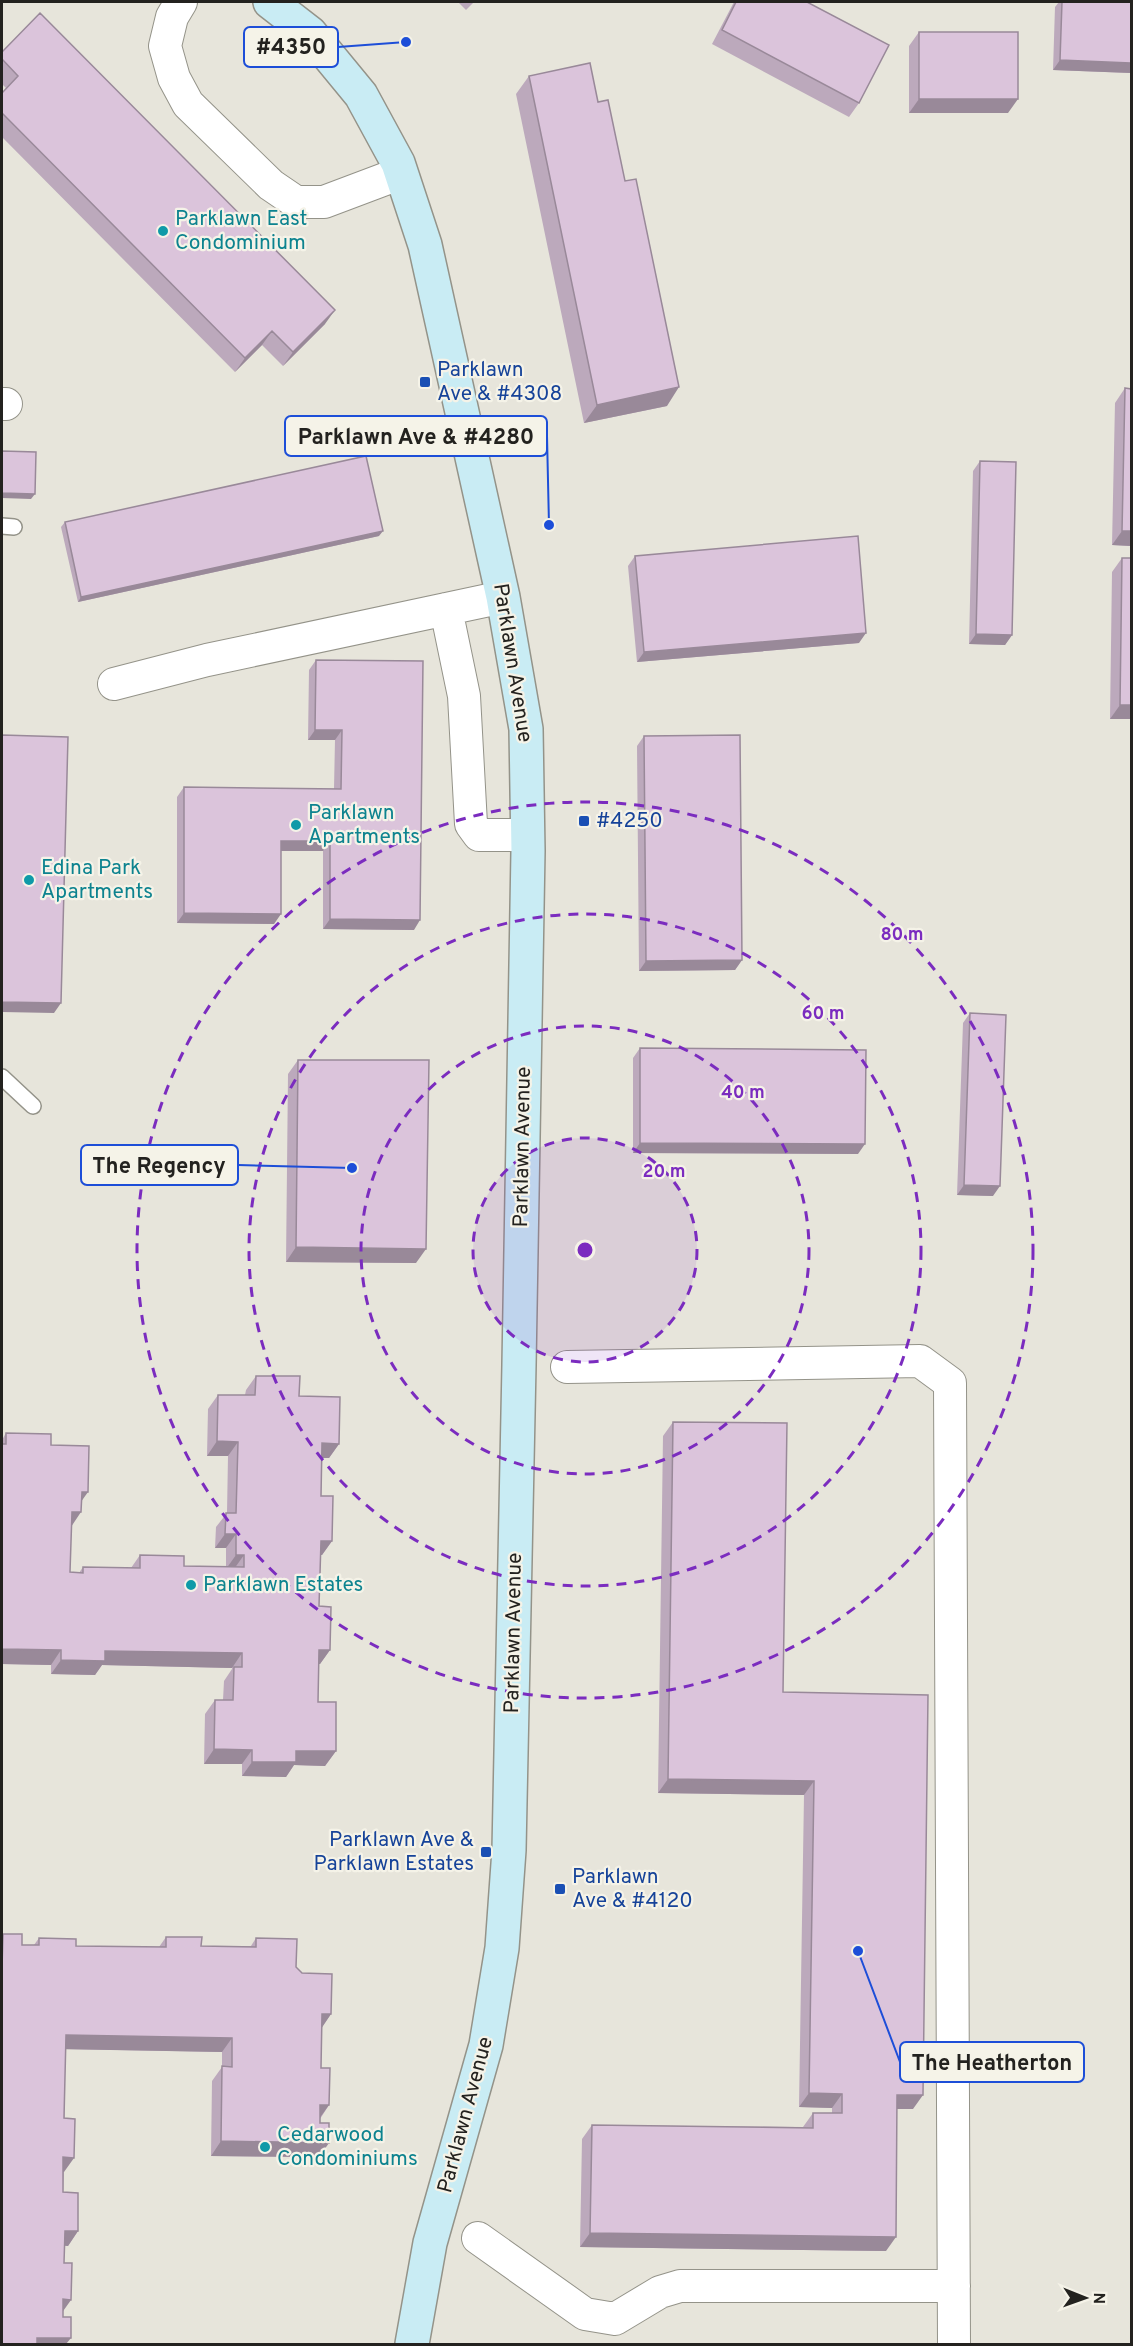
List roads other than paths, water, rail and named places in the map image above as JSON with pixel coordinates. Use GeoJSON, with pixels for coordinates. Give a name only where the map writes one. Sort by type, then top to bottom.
{"type":"FeatureCollection","features":[{"type":"Feature","properties":{"kind":"street"},"geometry":{"type":"LineString","coordinates":[[181,2],[172,17],[165,46],[174,78],[188,104],[271,184],[296,202],[324,202],[401,173]]}},
{"type":"Feature","properties":{"kind":"street","name":"Parklawn Avenue"},"geometry":{"type":"LineString","coordinates":[[270,2],[310,33],[362,95],[398,163],[425,245],[503,597],[526,729],[528,835],[509,1850],[502,1948],[486,2045],[430,2243],[412,2344]]}},
{"type":"Feature","properties":{"kind":"street"},"geometry":{"type":"LineString","coordinates":[[114,684],[207,660],[503,597]]}},
{"type":"Feature","properties":{"kind":"street"},"geometry":{"type":"LineString","coordinates":[[447,609],[464,696],[471,824],[479,835],[528,835]]}},
{"type":"Feature","properties":{"kind":"street"},"geometry":{"type":"LineString","coordinates":[[567,1367],[920,1361],[950,1383],[954,2344]]}},
{"type":"Feature","properties":{"kind":"street"},"geometry":{"type":"LineString","coordinates":[[478,2238],[585,2314],[615,2319],[660,2292],[681,2286],[954,2286]]}},
{"type":"Feature","properties":{"kind":"lane"},"geometry":{"type":"LineString","coordinates":[[2,1077],[33,1106]]}},
{"type":"Feature","properties":{"kind":"place","name":"#4350"},"geometry":{"type":"Point","coordinates":[406,42]}},
{"type":"Feature","properties":{"kind":"place","name":"Parklawn East Condominium"},"geometry":{"type":"Point","coordinates":[163,231]}},
{"type":"Feature","properties":{"kind":"place","name":"Parklawn Ave & #4308"},"geometry":{"type":"Point","coordinates":[425,382]}},
{"type":"Feature","properties":{"kind":"place","name":"Parklawn Ave & #4280"},"geometry":{"type":"Point","coordinates":[549,525]}},
{"type":"Feature","properties":{"kind":"place","name":"#4250"},"geometry":{"type":"Point","coordinates":[584,821]}},
{"type":"Feature","properties":{"kind":"place","name":"Parklawn Apartments"},"geometry":{"type":"Point","coordinates":[296,825]}},
{"type":"Feature","properties":{"kind":"place","name":"Edina Park Apartments"},"geometry":{"type":"Point","coordinates":[29,880]}},
{"type":"Feature","properties":{"kind":"place","name":"The Regency"},"geometry":{"type":"Point","coordinates":[352,1168]}},
{"type":"Feature","properties":{"kind":"place","name":"Parklawn Estates"},"geometry":{"type":"Point","coordinates":[191,1585]}},
{"type":"Feature","properties":{"kind":"place","name":"Parklawn Ave & Parklawn Estates"},"geometry":{"type":"Point","coordinates":[486,1852]}},
{"type":"Feature","properties":{"kind":"place","name":"Parklawn Ave & #4120"},"geometry":{"type":"Point","coordinates":[560,1889]}},
{"type":"Feature","properties":{"kind":"place","name":"The Heatherton"},"geometry":{"type":"Point","coordinates":[858,1951]}},
{"type":"Feature","properties":{"kind":"place","name":"Cedarwood Condominiums"},"geometry":{"type":"Point","coordinates":[265,2147]}}]}
